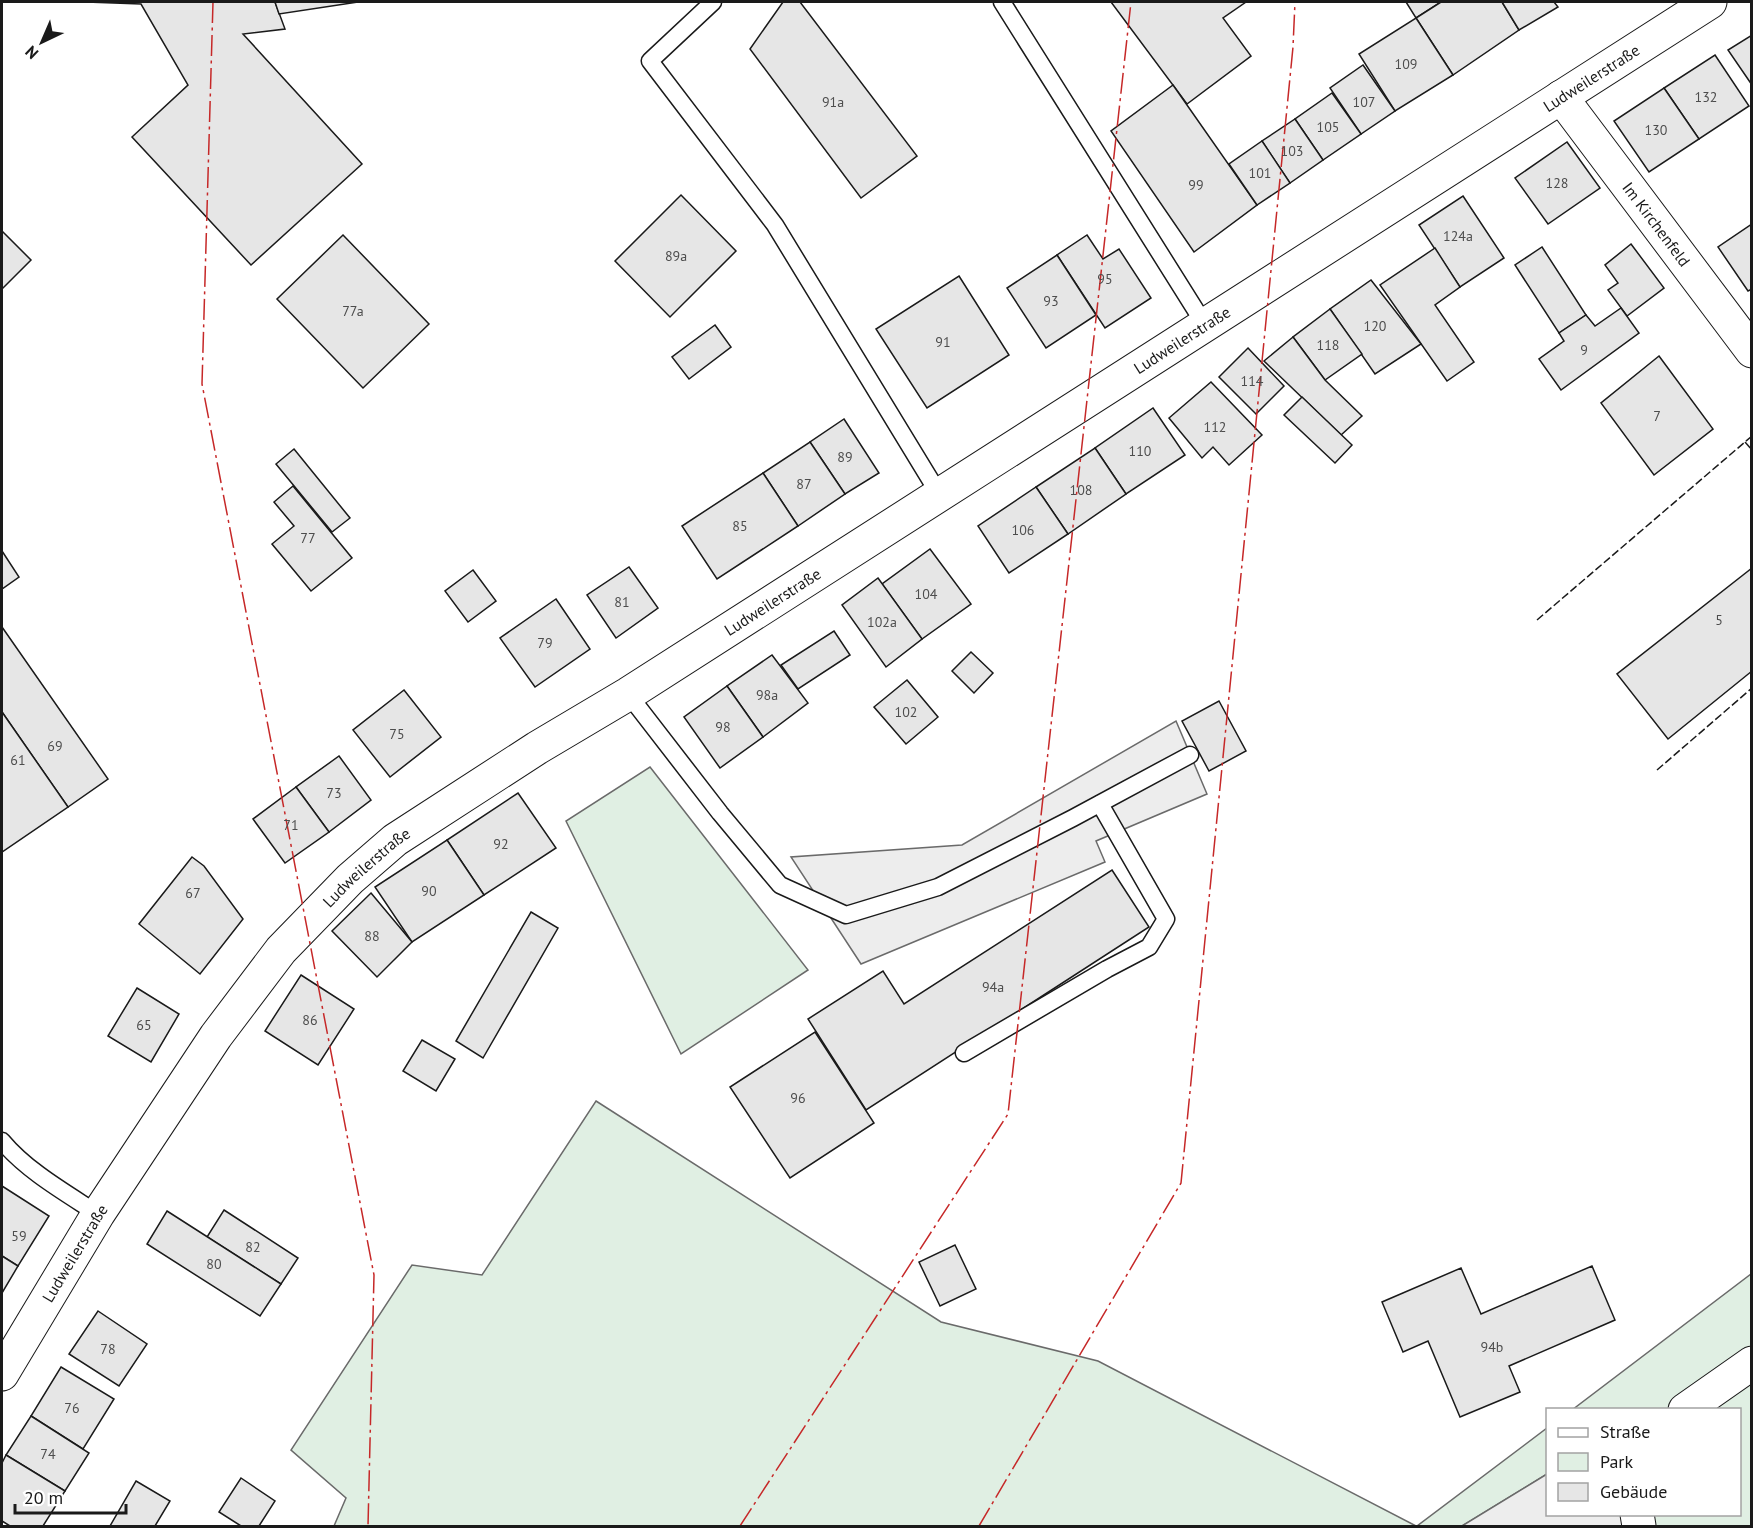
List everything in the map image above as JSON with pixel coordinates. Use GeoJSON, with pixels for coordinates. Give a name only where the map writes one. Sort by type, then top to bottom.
{"type":"FeatureCollection","features":[{"type":"Feature","properties":{"kind":"main road","name":"Ludweilerstraße"},"geometry":{"type":"LineString","coordinates":[[2,1374],[98,1214],[216,1036],[281,950],[350,879],[395,840],[537,748],[628,694],[1710,2]]}},
{"type":"Feature","properties":{"kind":"main road","name":"Im Kirchenfeld"},"geometry":{"type":"LineString","coordinates":[[1561,97],[1752,351]]}},
{"type":"Feature","properties":{"kind":"main road"},"geometry":{"type":"LineString","coordinates":[[1688,1408],[1752,1363]]}},
{"type":"Feature","properties":{"kind":"lane"},"geometry":{"type":"LineString","coordinates":[[713,2],[650,61],[775,225],[939,494]]}},
{"type":"Feature","properties":{"kind":"lane"},"geometry":{"type":"LineString","coordinates":[[1002,2],[1205,325]]}},
{"type":"Feature","properties":{"kind":"lane"},"geometry":{"type":"LineString","coordinates":[[628,694],[720,813],[780,885],[846,915],[938,887],[1190,755]]}},
{"type":"Feature","properties":{"kind":"lane"},"geometry":{"type":"LineString","coordinates":[[964,1053],[1149,947],[1166,919],[1100,804]]}},
{"type":"Feature","properties":{"kind":"lane"},"geometry":{"type":"LineString","coordinates":[[2,1141],[10,1151],[57,1188],[98,1214]]}},
{"type":"Feature","properties":{"kind":"green space"},"geometry":{"type":"Polygon","coordinates":[[[650,767],[808,970],[681,1054],[566,821],[650,767]]]}},
{"type":"Feature","properties":{"kind":"green space"},"geometry":{"type":"Polygon","coordinates":[[[596,1101],[941,1322],[1098,1361],[1416,1526],[334,1526],[346,1498],[291,1450],[412,1265],[482,1275],[596,1101]]]}},
{"type":"Feature","properties":{"kind":"green space"},"geometry":{"type":"Polygon","coordinates":[[[1751,1274],[1751,1526],[1628,1526],[1627,1516],[1741,1516],[1741,1408],[1575,1408],[1751,1274]]]}},
{"type":"Feature","properties":{"kind":"green space"},"geometry":{"type":"Polygon","coordinates":[[[1546,1429],[1546,1475],[1462,1526],[1417,1526],[1546,1429]]]}},
{"type":"Feature","properties":{"kind":"shaded area"},"geometry":{"type":"Polygon","coordinates":[[[1176,721],[1207,794],[1096,841],[1105,862],[861,964],[791,857],[962,845],[1176,721]]]}},
{"type":"Feature","properties":{"kind":"shaded area"},"geometry":{"type":"Polygon","coordinates":[[[1546,1475],[1546,1516],[1627,1516],[1628,1526],[1462,1526],[1546,1475]]]}},
{"type":"Feature","properties":{"kind":"building"},"geometry":{"type":"Polygon","coordinates":[[[86,2],[275,2],[285,29],[243,34],[362,164],[251,265],[132,137],[188,85],[141,4],[86,2]]]}},
{"type":"Feature","properties":{"kind":"building"},"geometry":{"type":"Polygon","coordinates":[[[275,2],[358,2],[279,14],[275,2]]]}},
{"type":"Feature","properties":{"kind":"building"},"geometry":{"type":"Polygon","coordinates":[[[783,2],[800,2],[917,156],[861,198],[750,49],[783,2]]]}},
{"type":"Feature","properties":{"kind":"building"},"geometry":{"type":"Polygon","coordinates":[[[1111,2],[1246,2],[1223,18],[1251,56],[1187,104],[1111,2]]]}},
{"type":"Feature","properties":{"kind":"building"},"geometry":{"type":"Polygon","coordinates":[[[1406,2],[1441,2],[1416,18],[1406,2]]]}},
{"type":"Feature","properties":{"kind":"building"},"geometry":{"type":"Polygon","coordinates":[[[1441,2],[1502,2],[1519,30],[1453,75],[1416,18],[1441,2]]]}},
{"type":"Feature","properties":{"kind":"building"},"geometry":{"type":"Polygon","coordinates":[[[1502,2],[1554,2],[1558,7],[1519,30],[1502,2]]]}},
{"type":"Feature","properties":{"kind":"building"},"geometry":{"type":"Polygon","coordinates":[[[1416,18],[1453,75],[1395,111],[1359,54],[1416,18]]]}},
{"type":"Feature","properties":{"kind":"building"},"geometry":{"type":"Polygon","coordinates":[[[1752,35],[1752,85],[1728,50],[1752,35]]]}},
{"type":"Feature","properties":{"kind":"building"},"geometry":{"type":"Polygon","coordinates":[[[1715,55],[1749,106],[1699,139],[1664,88],[1715,55]]]}},
{"type":"Feature","properties":{"kind":"building"},"geometry":{"type":"Polygon","coordinates":[[[1363,65],[1395,111],[1361,134],[1330,88],[1363,65]]]}},
{"type":"Feature","properties":{"kind":"building"},"geometry":{"type":"Polygon","coordinates":[[[1173,85],[1257,205],[1194,252],[1111,131],[1173,85]]]}},
{"type":"Feature","properties":{"kind":"building"},"geometry":{"type":"Polygon","coordinates":[[[1664,88],[1699,139],[1649,172],[1614,121],[1664,88]]]}},
{"type":"Feature","properties":{"kind":"building"},"geometry":{"type":"Polygon","coordinates":[[[1332,93],[1361,134],[1323,160],[1295,119],[1332,93]]]}},
{"type":"Feature","properties":{"kind":"building"},"geometry":{"type":"Polygon","coordinates":[[[1295,119],[1323,160],[1290,183],[1262,141],[1295,119]]]}},
{"type":"Feature","properties":{"kind":"building"},"geometry":{"type":"Polygon","coordinates":[[[1262,141],[1290,183],[1257,205],[1229,164],[1262,141]]]}},
{"type":"Feature","properties":{"kind":"building"},"geometry":{"type":"Polygon","coordinates":[[[1567,142],[1600,188],[1548,224],[1515,178],[1567,142]]]}},
{"type":"Feature","properties":{"kind":"building"},"geometry":{"type":"Polygon","coordinates":[[[681,195],[736,251],[670,317],[615,261],[681,195]]]}},
{"type":"Feature","properties":{"kind":"building"},"geometry":{"type":"Polygon","coordinates":[[[1463,196],[1504,258],[1460,287],[1419,225],[1463,196]]]}},
{"type":"Feature","properties":{"kind":"building"},"geometry":{"type":"Polygon","coordinates":[[[1752,224],[1752,289],[1748,291],[1718,247],[1752,224]]]}},
{"type":"Feature","properties":{"kind":"building"},"geometry":{"type":"Polygon","coordinates":[[[2,231],[31,260],[2,289],[2,231]]]}},
{"type":"Feature","properties":{"kind":"building"},"geometry":{"type":"Polygon","coordinates":[[[343,235],[429,324],[363,388],[277,299],[343,235]]]}},
{"type":"Feature","properties":{"kind":"building"},"geometry":{"type":"Polygon","coordinates":[[[1087,235],[1103,259],[1119,249],[1151,298],[1105,328],[1057,255],[1087,235]]]}},
{"type":"Feature","properties":{"kind":"building"},"geometry":{"type":"Polygon","coordinates":[[[1631,244],[1664,288],[1627,316],[1608,290],[1618,283],[1605,265],[1631,244]]]}},
{"type":"Feature","properties":{"kind":"building"},"geometry":{"type":"Polygon","coordinates":[[[1542,247],[1586,315],[1559,333],[1515,265],[1542,247]]]}},
{"type":"Feature","properties":{"kind":"building"},"geometry":{"type":"Polygon","coordinates":[[[1435,248],[1460,287],[1435,305],[1474,362],[1447,381],[1380,285],[1435,248]]]}},
{"type":"Feature","properties":{"kind":"building"},"geometry":{"type":"Polygon","coordinates":[[[1057,255],[1096,315],[1046,348],[1007,288],[1057,255]]]}},
{"type":"Feature","properties":{"kind":"building"},"geometry":{"type":"Polygon","coordinates":[[[959,276],[1009,355],[927,408],[876,329],[959,276]]]}},
{"type":"Feature","properties":{"kind":"building"},"geometry":{"type":"Polygon","coordinates":[[[1371,280],[1421,344],[1375,374],[1330,309],[1371,280]]]}},
{"type":"Feature","properties":{"kind":"building"},"geometry":{"type":"Polygon","coordinates":[[[1621,308],[1639,333],[1561,390],[1539,359],[1564,341],[1559,333],[1586,315],[1595,326],[1621,308]]]}},
{"type":"Feature","properties":{"kind":"building"},"geometry":{"type":"Polygon","coordinates":[[[1330,309],[1362,354],[1325,380],[1293,337],[1330,309]]]}},
{"type":"Feature","properties":{"kind":"building"},"geometry":{"type":"Polygon","coordinates":[[[715,325],[731,347],[689,379],[672,357],[715,325]]]}},
{"type":"Feature","properties":{"kind":"building"},"geometry":{"type":"Polygon","coordinates":[[[1293,337],[1325,380],[1362,416],[1341,435],[1264,361],[1293,337]]]}},
{"type":"Feature","properties":{"kind":"building"},"geometry":{"type":"Polygon","coordinates":[[[1248,348],[1284,386],[1256,414],[1219,377],[1248,348]]]}},
{"type":"Feature","properties":{"kind":"building"},"geometry":{"type":"Polygon","coordinates":[[[1659,356],[1713,429],[1654,475],[1601,403],[1659,356]]]}},
{"type":"Feature","properties":{"kind":"building"},"geometry":{"type":"Polygon","coordinates":[[[1211,382],[1262,435],[1229,465],[1213,447],[1202,458],[1169,418],[1211,382]]]}},
{"type":"Feature","properties":{"kind":"building"},"geometry":{"type":"Polygon","coordinates":[[[1302,397],[1352,445],[1335,463],[1284,415],[1302,397]]]}},
{"type":"Feature","properties":{"kind":"building"},"geometry":{"type":"Polygon","coordinates":[[[1153,408],[1185,455],[1126,494],[1095,448],[1153,408]]]}},
{"type":"Feature","properties":{"kind":"building"},"geometry":{"type":"Polygon","coordinates":[[[844,419],[879,473],[845,494],[810,442],[844,419]]]}},
{"type":"Feature","properties":{"kind":"building"},"geometry":{"type":"Polygon","coordinates":[[[810,442],[845,494],[798,526],[763,473],[810,442]]]}},
{"type":"Feature","properties":{"kind":"building"},"geometry":{"type":"Polygon","coordinates":[[[1095,448],[1126,494],[1068,534],[1036,487],[1095,448]]]}},
{"type":"Feature","properties":{"kind":"building"},"geometry":{"type":"Polygon","coordinates":[[[294,449],[350,518],[332,532],[276,464],[294,449]]]}},
{"type":"Feature","properties":{"kind":"building"},"geometry":{"type":"Polygon","coordinates":[[[763,473],[798,526],[717,579],[682,526],[763,473]]]}},
{"type":"Feature","properties":{"kind":"building"},"geometry":{"type":"Polygon","coordinates":[[[293,486],[352,558],[311,591],[272,544],[294,526],[274,502],[293,486]]]}},
{"type":"Feature","properties":{"kind":"building"},"geometry":{"type":"Polygon","coordinates":[[[1036,487],[1068,534],[1009,573],[978,526],[1036,487]]]}},
{"type":"Feature","properties":{"kind":"building"},"geometry":{"type":"Polygon","coordinates":[[[930,549],[971,604],[922,639],[882,584],[930,549]]]}},
{"type":"Feature","properties":{"kind":"building"},"geometry":{"type":"Polygon","coordinates":[[[2,551],[19,577],[2,589],[2,551]]]}},
{"type":"Feature","properties":{"kind":"building"},"geometry":{"type":"Polygon","coordinates":[[[629,567],[658,608],[616,638],[587,595],[629,567]]]}},
{"type":"Feature","properties":{"kind":"building"},"geometry":{"type":"Polygon","coordinates":[[[1752,568],[1752,671],[1668,739],[1617,674],[1752,568]]]}},
{"type":"Feature","properties":{"kind":"building"},"geometry":{"type":"Polygon","coordinates":[[[473,570],[496,601],[468,622],[445,591],[473,570]]]}},
{"type":"Feature","properties":{"kind":"building"},"geometry":{"type":"Polygon","coordinates":[[[878,578],[922,639],[886,667],[842,605],[878,578]]]}},
{"type":"Feature","properties":{"kind":"building"},"geometry":{"type":"Polygon","coordinates":[[[556,599],[590,649],[535,687],[500,638],[556,599]]]}},
{"type":"Feature","properties":{"kind":"building"},"geometry":{"type":"Polygon","coordinates":[[[2,627],[108,779],[68,807],[2,712],[2,627]]]}},
{"type":"Feature","properties":{"kind":"building"},"geometry":{"type":"Polygon","coordinates":[[[834,631],[850,655],[798,689],[781,665],[834,631]]]}},
{"type":"Feature","properties":{"kind":"building"},"geometry":{"type":"Polygon","coordinates":[[[971,652],[993,673],[974,693],[952,671],[971,652]]]}},
{"type":"Feature","properties":{"kind":"building"},"geometry":{"type":"Polygon","coordinates":[[[772,655],[808,703],[763,737],[727,686],[772,655]]]}},
{"type":"Feature","properties":{"kind":"building"},"geometry":{"type":"Polygon","coordinates":[[[907,680],[938,717],[906,744],[874,707],[907,680]]]}},
{"type":"Feature","properties":{"kind":"building"},"geometry":{"type":"Polygon","coordinates":[[[727,686],[763,737],[720,768],[684,717],[727,686]]]}},
{"type":"Feature","properties":{"kind":"building"},"geometry":{"type":"Polygon","coordinates":[[[404,690],[441,737],[390,777],[353,730],[404,690]]]}},
{"type":"Feature","properties":{"kind":"building"},"geometry":{"type":"Polygon","coordinates":[[[1219,701],[1246,751],[1209,771],[1182,721],[1219,701]]]}},
{"type":"Feature","properties":{"kind":"building"},"geometry":{"type":"Polygon","coordinates":[[[2,712],[68,807],[2,852],[2,712]]]}},
{"type":"Feature","properties":{"kind":"building"},"geometry":{"type":"Polygon","coordinates":[[[339,756],[371,800],[329,832],[296,787],[339,756]]]}},
{"type":"Feature","properties":{"kind":"building"},"geometry":{"type":"Polygon","coordinates":[[[296,787],[329,832],[285,863],[253,819],[296,787]]]}},
{"type":"Feature","properties":{"kind":"building"},"geometry":{"type":"Polygon","coordinates":[[[518,793],[556,848],[484,895],[447,840],[518,793]]]}},
{"type":"Feature","properties":{"kind":"building"},"geometry":{"type":"Polygon","coordinates":[[[447,840],[484,895],[412,942],[375,887],[447,840]]]}},
{"type":"Feature","properties":{"kind":"building"},"geometry":{"type":"Polygon","coordinates":[[[192,857],[204,866],[243,919],[200,974],[139,924],[192,857]]]}},
{"type":"Feature","properties":{"kind":"building"},"geometry":{"type":"Polygon","coordinates":[[[1112,870],[1149,927],[866,1110],[808,1019],[883,971],[904,1004],[1112,870]]]}},
{"type":"Feature","properties":{"kind":"building"},"geometry":{"type":"Polygon","coordinates":[[[371,893],[412,942],[377,977],[332,931],[371,893]]]}},
{"type":"Feature","properties":{"kind":"building"},"geometry":{"type":"Polygon","coordinates":[[[531,912],[558,928],[483,1058],[456,1041],[531,912]]]}},
{"type":"Feature","properties":{"kind":"building"},"geometry":{"type":"Polygon","coordinates":[[[301,975],[354,1009],[318,1065],[265,1031],[301,975]]]}},
{"type":"Feature","properties":{"kind":"building"},"geometry":{"type":"Polygon","coordinates":[[[137,988],[179,1014],[151,1062],[108,1036],[137,988]]]}},
{"type":"Feature","properties":{"kind":"building"},"geometry":{"type":"Polygon","coordinates":[[[815,1032],[874,1123],[790,1178],[730,1087],[815,1032]]]}},
{"type":"Feature","properties":{"kind":"building"},"geometry":{"type":"Polygon","coordinates":[[[422,1040],[455,1059],[436,1091],[403,1071],[422,1040]]]}},
{"type":"Feature","properties":{"kind":"building"},"geometry":{"type":"Polygon","coordinates":[[[2,1186],[49,1216],[18,1266],[2,1256],[2,1186]]]}},
{"type":"Feature","properties":{"kind":"building"},"geometry":{"type":"Polygon","coordinates":[[[224,1210],[298,1258],[281,1284],[207,1237],[224,1210]]]}},
{"type":"Feature","properties":{"kind":"building"},"geometry":{"type":"Polygon","coordinates":[[[167,1211],[281,1284],[260,1316],[147,1244],[167,1211]]]}},
{"type":"Feature","properties":{"kind":"building"},"geometry":{"type":"Polygon","coordinates":[[[955,1245],[976,1289],[940,1306],[919,1262],[955,1245]]]}},
{"type":"Feature","properties":{"kind":"building"},"geometry":{"type":"Polygon","coordinates":[[[2,1256],[18,1266],[2,1293],[2,1256]]]}},
{"type":"Feature","properties":{"kind":"building"},"geometry":{"type":"Polygon","coordinates":[[[1592,1266],[1615,1320],[1509,1366],[1520,1392],[1460,1417],[1428,1341],[1403,1352],[1382,1302],[1461,1268],[1481,1314],[1592,1266]]]}},
{"type":"Feature","properties":{"kind":"building"},"geometry":{"type":"Polygon","coordinates":[[[98,1311],[147,1344],[119,1386],[69,1354],[98,1311]]]}},
{"type":"Feature","properties":{"kind":"building"},"geometry":{"type":"Polygon","coordinates":[[[61,1367],[114,1399],[83,1449],[31,1416],[61,1367]]]}},
{"type":"Feature","properties":{"kind":"building"},"geometry":{"type":"Polygon","coordinates":[[[31,1416],[89,1453],[65,1491],[6,1455],[31,1416]]]}},
{"type":"Feature","properties":{"kind":"building"},"geometry":{"type":"Polygon","coordinates":[[[6,1455],[65,1491],[43,1526],[10,1526],[2,1521],[2,1463],[6,1455]]]}},
{"type":"Feature","properties":{"kind":"building"},"geometry":{"type":"Polygon","coordinates":[[[241,1478],[275,1501],[259,1526],[241,1526],[219,1512],[241,1478]]]}},
{"type":"Feature","properties":{"kind":"building"},"geometry":{"type":"Polygon","coordinates":[[[136,1481],[170,1501],[155,1526],[110,1526],[136,1481]]]}},
{"type":"Feature","properties":{"kind":"fence"},"geometry":{"type":"LineString","coordinates":[[1537,620],[1752,436]]}},
{"type":"Feature","properties":{"kind":"fence"},"geometry":{"type":"LineString","coordinates":[[1745,442],[1752,450]]}},
{"type":"Feature","properties":{"kind":"fence"},"geometry":{"type":"LineString","coordinates":[[1657,770],[1752,688]]}},
{"type":"Feature","properties":{"kind":"power"},"geometry":{"type":"LineString","coordinates":[[213,2],[202,384],[374,1275],[368,1526]]}},
{"type":"Feature","properties":{"kind":"power"},"geometry":{"type":"LineString","coordinates":[[740,1526],[1008,1114],[1131,2]]}},
{"type":"Feature","properties":{"kind":"power"},"geometry":{"type":"LineString","coordinates":[[979,1526],[1181,1183],[1293,47],[1295,2]]}}]}
